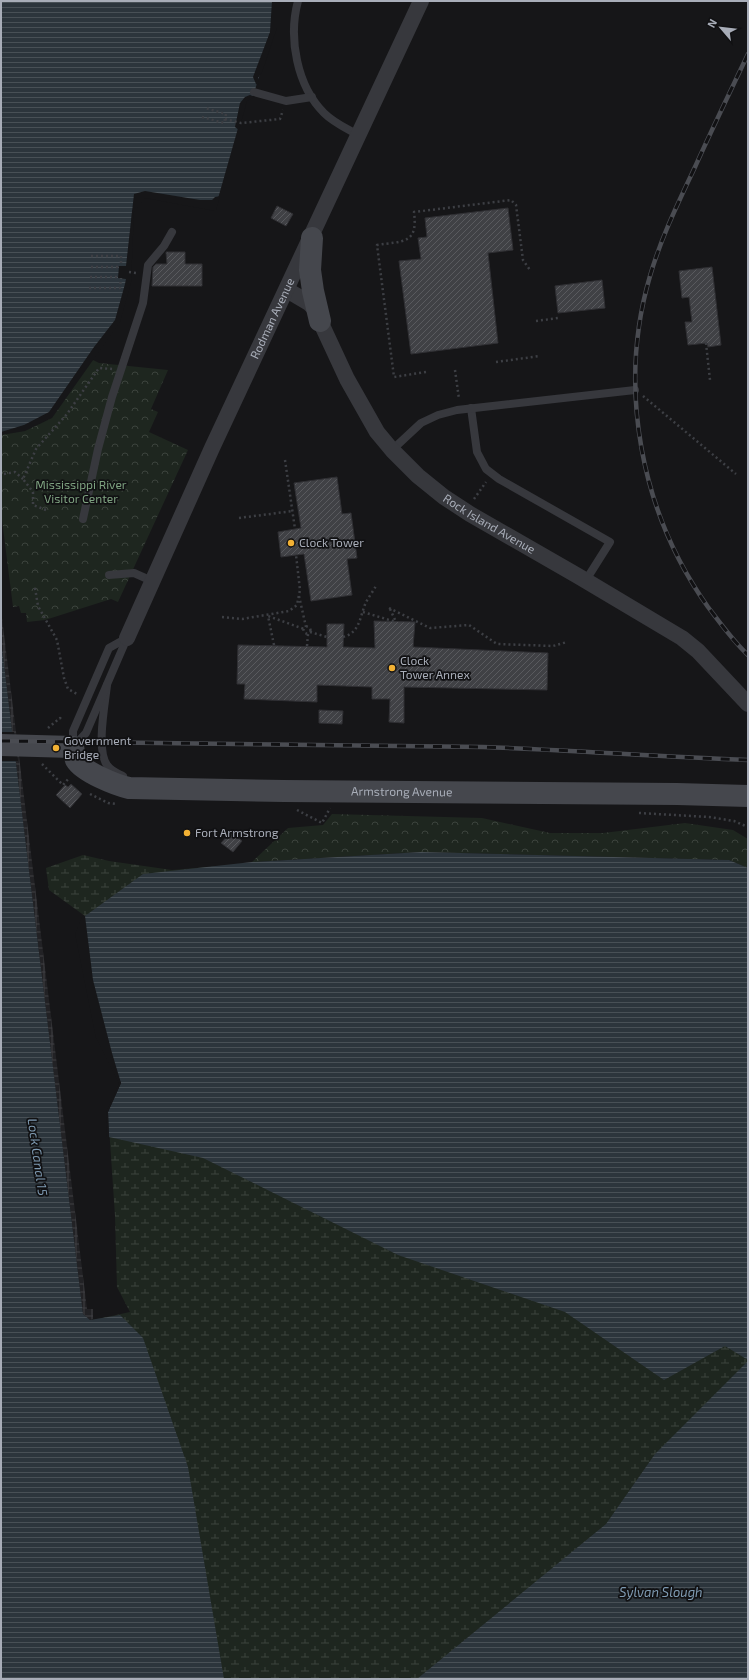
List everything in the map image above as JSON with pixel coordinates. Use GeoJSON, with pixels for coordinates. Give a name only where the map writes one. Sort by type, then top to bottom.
{"type":"FeatureCollection","features":[{"type":"Feature","properties":{"kind":"street","name":"Rodman Avenue"},"geometry":{"type":"LineString","coordinates":[[127,638],[152,581],[312,238],[358,134],[421,1]]}},
{"type":"Feature","properties":{"kind":"street"},"geometry":{"type":"LineString","coordinates":[[312,238],[310,270],[320,321]]}},
{"type":"Feature","properties":{"kind":"street","name":"Rock Island Avenue"},"geometry":{"type":"LineString","coordinates":[[287,290],[309,302],[314,308],[347,379],[377,432],[392,450],[418,476],[455,504],[682,638],[698,651],[748,704]]}},
{"type":"Feature","properties":{"kind":"street"},"geometry":{"type":"LineString","coordinates":[[1,745],[73,747]]}},
{"type":"Feature","properties":{"kind":"street","name":"Armstrong Avenue"},"geometry":{"type":"LineString","coordinates":[[73,747],[76,759],[85,769],[122,786],[149,788],[292,791],[745,794]]}},
{"type":"Feature","properties":{"kind":"lane"},"geometry":{"type":"LineString","coordinates":[[298,1],[294,29],[295,47],[302,80],[317,105],[330,118],[358,134]]}},
{"type":"Feature","properties":{"kind":"lane"},"geometry":{"type":"LineString","coordinates":[[254,92],[286,100],[312,97]]}},
{"type":"Feature","properties":{"kind":"lane"},"geometry":{"type":"LineString","coordinates":[[83,519],[98,450],[112,397],[143,303],[148,265],[164,246],[172,232]]}},
{"type":"Feature","properties":{"kind":"lane"},"geometry":{"type":"LineString","coordinates":[[392,450],[421,423],[438,415],[470,408],[635,390]]}},
{"type":"Feature","properties":{"kind":"lane"},"geometry":{"type":"LineString","coordinates":[[470,408],[477,452],[486,468],[492,473],[610,542],[586,580]]}},
{"type":"Feature","properties":{"kind":"lane"},"geometry":{"type":"LineString","coordinates":[[109,575],[134,573],[152,581]]}},
{"type":"Feature","properties":{"kind":"lane"},"geometry":{"type":"LineString","coordinates":[[73,747],[73,730],[109,648],[127,638]]}},
{"type":"Feature","properties":{"kind":"lane","name":"Rodman Avenue"},"geometry":{"type":"LineString","coordinates":[[73,747],[86,733],[127,638]]}},
{"type":"Feature","properties":{"kind":"lane","name":"Rodman Avenue"},"geometry":{"type":"LineString","coordinates":[[108,685],[102,740],[104,759],[113,771],[149,788]]}},
{"type":"Feature","properties":{"kind":"path"},"geometry":{"type":"LineString","coordinates":[[225,119],[241,123],[280,118],[286,100]]}},
{"type":"Feature","properties":{"kind":"path"},"geometry":{"type":"LineString","coordinates":[[202,118],[224,124],[226,114],[205,108]]}},
{"type":"Feature","properties":{"kind":"path"},"geometry":{"type":"LineString","coordinates":[[426,372],[394,377],[377,245],[404,241],[412,236],[416,224],[414,212],[511,200],[516,205],[523,260],[530,270]]}},
{"type":"Feature","properties":{"kind":"path"},"geometry":{"type":"LineString","coordinates":[[91,256],[121,256],[120,267],[91,267]]}},
{"type":"Feature","properties":{"kind":"path"},"geometry":{"type":"LineString","coordinates":[[129,272],[136,273]]}},
{"type":"Feature","properties":{"kind":"path"},"geometry":{"type":"LineString","coordinates":[[89,288],[120,288],[119,278],[90,277]]}},
{"type":"Feature","properties":{"kind":"path"},"geometry":{"type":"LineString","coordinates":[[536,321],[558,318]]}},
{"type":"Feature","properties":{"kind":"path"},"geometry":{"type":"LineString","coordinates":[[706,343],[710,380]]}},
{"type":"Feature","properties":{"kind":"path"},"geometry":{"type":"LineString","coordinates":[[496,362],[540,356]]}},
{"type":"Feature","properties":{"kind":"path"},"geometry":{"type":"LineString","coordinates":[[23,479],[36,449],[67,414],[99,368],[122,369]]}},
{"type":"Feature","properties":{"kind":"path"},"geometry":{"type":"LineString","coordinates":[[455,370],[459,400],[466,399]]}},
{"type":"Feature","properties":{"kind":"path"},"geometry":{"type":"LineString","coordinates":[[635,390],[736,474]]}},
{"type":"Feature","properties":{"kind":"path"},"geometry":{"type":"LineString","coordinates":[[285,460],[295,529]]}},
{"type":"Feature","properties":{"kind":"path"},"geometry":{"type":"LineString","coordinates":[[4,474],[15,472],[23,479],[33,492],[32,505],[46,510]]}},
{"type":"Feature","properties":{"kind":"path"},"geometry":{"type":"LineString","coordinates":[[472,502],[492,473]]}},
{"type":"Feature","properties":{"kind":"path"},"geometry":{"type":"LineString","coordinates":[[239,518],[293,511]]}},
{"type":"Feature","properties":{"kind":"path"},"geometry":{"type":"LineString","coordinates":[[222,617],[242,618],[289,611],[297,605],[300,590],[296,555]]}},
{"type":"Feature","properties":{"kind":"path"},"geometry":{"type":"LineString","coordinates":[[343,637],[351,636],[355,631],[366,602],[376,586]]}},
{"type":"Feature","properties":{"kind":"path"},"geometry":{"type":"LineString","coordinates":[[35,588],[38,606],[57,640],[64,678],[68,689],[77,694]]}},
{"type":"Feature","properties":{"kind":"path"},"geometry":{"type":"LineString","coordinates":[[298,595],[305,628],[304,633],[327,637]]}},
{"type":"Feature","properties":{"kind":"path"},"geometry":{"type":"LineString","coordinates":[[363,612],[396,622],[389,608],[430,628],[469,625],[497,644],[553,646],[567,642]]}},
{"type":"Feature","properties":{"kind":"path"},"geometry":{"type":"LineString","coordinates":[[274,646],[268,616],[310,629],[307,646]]}},
{"type":"Feature","properties":{"kind":"path"},"geometry":{"type":"LineString","coordinates":[[63,721],[60,718],[45,747],[63,785],[69,778]]}},
{"type":"Feature","properties":{"kind":"path"},"geometry":{"type":"LineString","coordinates":[[296,809],[322,823],[331,807]]}},
{"type":"Feature","properties":{"kind":"shaded area"},"geometry":{"type":"Polygon","coordinates":[[[1,610],[87,1309],[93,1309],[93,1319],[90,1320],[83,1314],[1,640],[1,610]]]}},
{"type":"Feature","properties":{"kind":"green space","name":"Mississippi River Visitor Center"},"geometry":{"type":"Polygon","coordinates":[[[91,359],[99,363],[168,370],[151,409],[158,412],[149,432],[188,450],[118,602],[111,599],[45,620],[27,622],[26,613],[21,613],[19,606],[13,607],[1,512],[1,433],[91,359]]]}},
{"type":"Feature","properties":{"kind":"green space"},"geometry":{"type":"Polygon","coordinates":[[[332,814],[482,818],[550,833],[603,833],[685,823],[733,830],[748,839],[748,868],[729,860],[421,852],[252,862],[288,828],[323,825],[332,814]]]}},
{"type":"Feature","properties":{"kind":"green space"},"geometry":{"type":"Polygon","coordinates":[[[83,855],[109,861],[172,870],[219,866],[85,916],[49,890],[46,868],[83,855]]]}},
{"type":"Feature","properties":{"kind":"green space"},"geometry":{"type":"Polygon","coordinates":[[[108,1112],[748,1217],[748,1363],[728,1419],[466,1679],[175,1679],[93,1320],[130,1312],[117,1287],[115,1216],[108,1112]]]}},
{"type":"Feature","properties":{"kind":"water"},"geometry":{"type":"Polygon","coordinates":[[[1,1],[275,1],[275,27],[253,96],[246,100],[215,209],[144,196],[132,211],[129,282],[118,321],[50,417],[1,433],[1,1]]]}},
{"type":"Feature","properties":{"kind":"water","name":"Lock Canal 15"},"geometry":{"type":"Polygon","coordinates":[[[1,640],[83,1314],[90,1320],[120,1315],[143,1338],[188,1467],[224,1679],[1,1679],[1,640]]]}},
{"type":"Feature","properties":{"kind":"water"},"geometry":{"type":"Polygon","coordinates":[[[421,852],[729,860],[748,868],[748,1360],[725,1346],[664,1380],[565,1312],[398,1255],[203,1158],[109,1137],[108,1112],[121,1083],[98,1038],[77,933],[85,916],[143,874],[252,862],[421,852]]]}},
{"type":"Feature","properties":{"kind":"water","name":"Sylvan Slough"},"geometry":{"type":"Polygon","coordinates":[[[748,1361],[748,1679],[417,1679],[606,1524],[655,1454],[748,1361]]]}},
{"type":"Feature","properties":{"kind":"pier"},"geometry":{"type":"Polygon","coordinates":[[[272,1],[277,1],[277,28],[262,72],[258,78],[258,85],[253,77],[270,32],[272,1]]]}},
{"type":"Feature","properties":{"kind":"pier"},"geometry":{"type":"Polygon","coordinates":[[[250,95],[255,97],[247,101],[239,130],[235,127],[240,103],[245,97],[250,95]]]}},
{"type":"Feature","properties":{"kind":"pier"},"geometry":{"type":"Polygon","coordinates":[[[145,191],[200,200],[212,200],[215,197],[220,196],[215,211],[145,198],[134,212],[131,283],[120,322],[52,418],[25,431],[1,435],[1,432],[24,425],[49,412],[94,347],[115,320],[126,279],[118,278],[119,266],[126,266],[134,194],[145,191]]]}},
{"type":"Feature","properties":{"kind":"pier"},"geometry":{"type":"Polygon","coordinates":[[[1,732],[14,732],[18,761],[1,761],[1,732]]]}},
{"type":"Feature","properties":{"kind":"pier"},"geometry":{"type":"Polygon","coordinates":[[[85,916],[93,980],[121,1083],[108,1112],[109,1139],[107,1137],[106,1112],[119,1083],[96,1038],[75,934],[82,917],[85,916]]]}},
{"type":"Feature","properties":{"kind":"building"},"geometry":{"type":"Polygon","coordinates":[[[277,206],[293,214],[286,226],[271,218],[277,206]]]}},
{"type":"Feature","properties":{"kind":"building"},"geometry":{"type":"Polygon","coordinates":[[[508,208],[513,250],[488,253],[498,343],[411,354],[399,261],[421,259],[418,238],[427,237],[425,218],[508,208]]]}},
{"type":"Feature","properties":{"kind":"building"},"geometry":{"type":"Polygon","coordinates":[[[166,252],[185,252],[185,264],[202,264],[202,286],[152,286],[153,267],[156,264],[167,264],[166,252]]]}},
{"type":"Feature","properties":{"kind":"building"},"geometry":{"type":"Polygon","coordinates":[[[712,267],[721,345],[708,347],[707,343],[688,345],[685,322],[692,322],[689,297],[682,298],[679,271],[712,267]]]}},
{"type":"Feature","properties":{"kind":"building"},"geometry":{"type":"Polygon","coordinates":[[[602,280],[605,308],[558,313],[555,286],[602,280]]]}},
{"type":"Feature","properties":{"kind":"building"},"geometry":{"type":"Polygon","coordinates":[[[337,477],[342,514],[351,513],[357,558],[347,559],[352,595],[311,601],[304,554],[281,557],[278,532],[301,528],[294,483],[337,477]]]}},
{"type":"Feature","properties":{"kind":"building","name":"Clock Tower Annex"},"geometry":{"type":"Polygon","coordinates":[[[374,621],[415,622],[413,647],[548,653],[547,690],[404,687],[404,723],[389,722],[390,699],[372,699],[372,687],[317,685],[317,702],[244,699],[245,684],[237,684],[238,645],[327,647],[327,624],[344,624],[343,647],[375,648],[374,621]]]}},
{"type":"Feature","properties":{"kind":"building"},"geometry":{"type":"Polygon","coordinates":[[[319,710],[343,711],[342,724],[319,723],[319,710]]]}},
{"type":"Feature","properties":{"kind":"building"},"geometry":{"type":"Polygon","coordinates":[[[71,784],[82,794],[70,808],[56,795],[65,785],[68,787],[71,784]]]}},
{"type":"Feature","properties":{"kind":"building","name":"Fort Armstrong"},"geometry":{"type":"Polygon","coordinates":[[[231,832],[242,841],[233,852],[221,843],[231,832]]]}},
{"type":"Feature","properties":{"kind":"railway"},"geometry":{"type":"LineString","coordinates":[[748,54],[676,207],[659,248],[650,276],[640,319],[636,362],[636,405],[642,448],[652,490],[666,531],[685,570],[708,607],[732,638],[748,655]]}},
{"type":"Feature","properties":{"kind":"railway"},"geometry":{"type":"LineString","coordinates":[[1,741],[483,747],[748,760]]}},
{"type":"Feature","properties":{"kind":"place","name":"Clock Tower"},"geometry":{"type":"Point","coordinates":[291,543]}},
{"type":"Feature","properties":{"kind":"place","name":"Clock Tower Annex"},"geometry":{"type":"Point","coordinates":[392,668]}},
{"type":"Feature","properties":{"kind":"place","name":"Government Bridge"},"geometry":{"type":"Point","coordinates":[56,748]}},
{"type":"Feature","properties":{"kind":"place","name":"Fort Armstrong"},"geometry":{"type":"Point","coordinates":[187,833]}}]}
